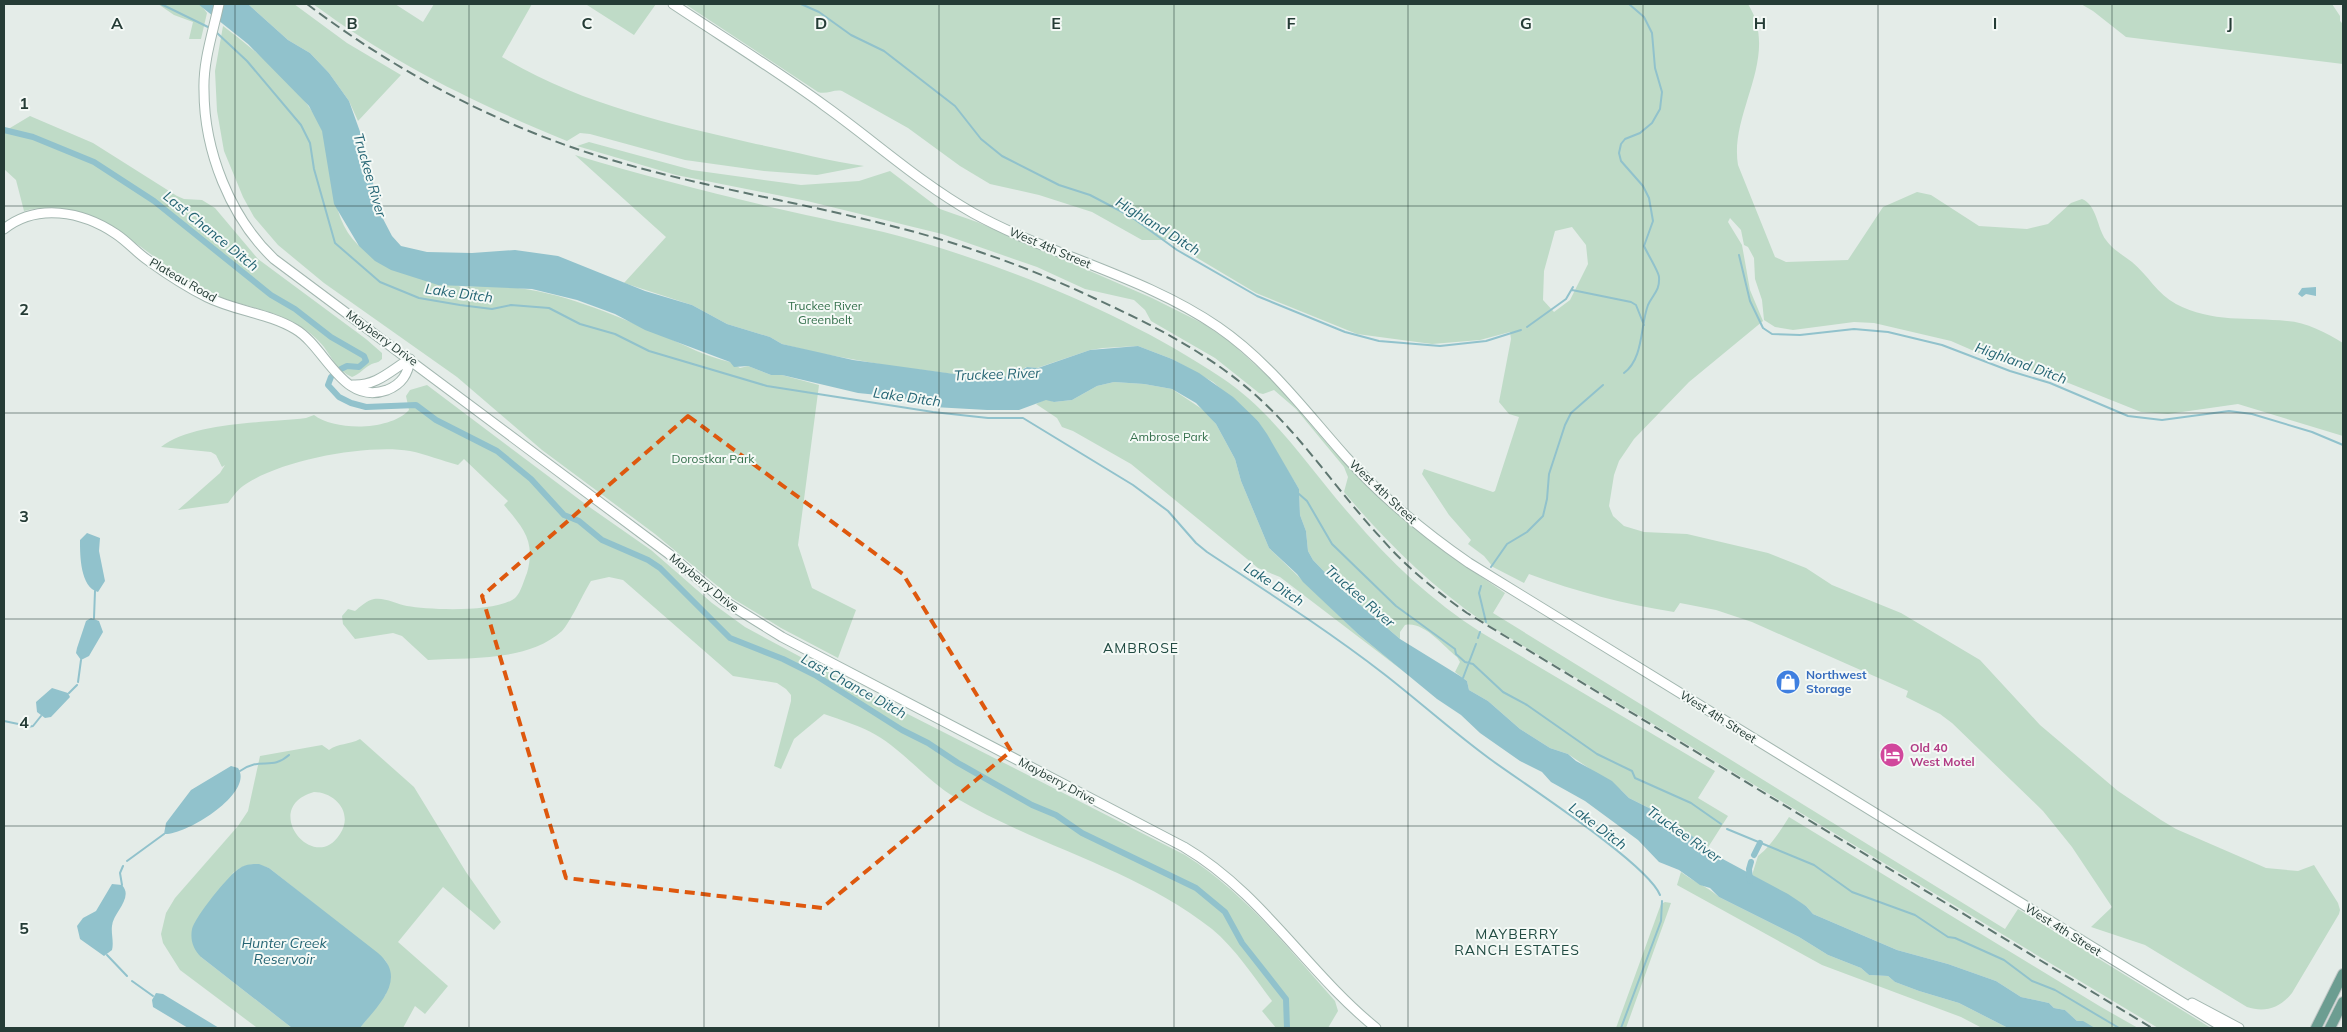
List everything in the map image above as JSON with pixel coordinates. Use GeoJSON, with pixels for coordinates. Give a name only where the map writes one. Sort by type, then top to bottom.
{"type":"FeatureCollection","features":[{"type":"Feature","properties":{"kind":"main road","name":"Mayberry Drive"},"geometry":{"type":"LineString","coordinates":[[219,4],[210,43],[204,90],[207,122],[219,172],[241,219],[256,240],[284,267],[410,359],[669,554],[746,616],[790,641],[1184,847],[1216,867],[1263,910],[1346,1001],[1376,1028]]}},
{"type":"Feature","properties":{"kind":"main road","name":"West 4th Street"},"geometry":{"type":"LineString","coordinates":[[673,4],[812,97],[961,206],[1013,233],[1168,299],[1218,327],[1246,348],[1273,373],[1346,457],[1384,495],[1454,553],[1517,594],[2224,1028]]}},
{"type":"Feature","properties":{"kind":"main road","name":"Plateau Road"},"geometry":{"type":"LineString","coordinates":[[4,229],[27,215],[50,212],[68,214],[108,229],[150,262],[208,297],[277,321],[301,332],[317,347],[338,375],[351,385],[370,393],[391,388],[405,377],[410,359]]}},
{"type":"Feature","properties":{"kind":"main road"},"geometry":{"type":"LineString","coordinates":[[351,385],[380,380],[398,365],[410,359]]}},
{"type":"Feature","properties":{"kind":"main road","name":"West 4th Street"},"geometry":{"type":"LineString","coordinates":[[2114,961],[2239,1028]]}},
{"type":"Feature","properties":{"kind":"main road"},"geometry":{"type":"LineString","coordinates":[[2316,1028],[2343,974]]}},
{"type":"Feature","properties":{"kind":"main road"},"geometry":{"type":"LineString","coordinates":[[2330,1028],[2343,1002]]}},
{"type":"Feature","properties":{"kind":"highlighted area"},"geometry":{"type":"Polygon","coordinates":[[[688,416],[903,574],[1011,751],[822,908],[566,878],[482,596],[688,416]]]}},
{"type":"Feature","properties":{"kind":"green space"},"geometry":{"type":"Polygon","coordinates":[[[158,4],[201,5],[207,13],[201,39],[189,39],[193,22],[174,15],[158,4]]]}},
{"type":"Feature","properties":{"kind":"green space"},"geometry":{"type":"Polygon","coordinates":[[[248,4],[294,4],[347,43],[401,75],[358,121],[349,101],[329,73],[310,53],[288,40],[248,4]]]}},
{"type":"Feature","properties":{"kind":"green space"},"geometry":{"type":"Polygon","coordinates":[[[313,4],[395,4],[423,22],[434,4],[532,4],[502,57],[562,88],[626,111],[691,129],[824,159],[864,166],[817,175],[764,171],[685,160],[590,134],[580,133],[567,141],[499,112],[436,81],[374,46],[313,4]]]}},
{"type":"Feature","properties":{"kind":"green space"},"geometry":{"type":"Polygon","coordinates":[[[579,4],[656,4],[634,35],[587,5],[579,4]]]}},
{"type":"Feature","properties":{"kind":"green space"},"geometry":{"type":"Polygon","coordinates":[[[685,4],[1748,4],[1757,24],[1759,44],[1757,64],[1740,125],[1737,145],[1738,165],[1775,257],[1786,262],[1848,260],[1883,207],[1917,192],[1931,195],[1979,226],[2027,229],[2048,224],[2071,203],[2082,199],[2094,211],[2103,235],[2109,244],[2138,267],[2163,295],[2176,304],[2217,317],[2302,323],[2343,343],[2343,436],[2238,404],[2168,414],[2141,412],[2051,376],[1997,361],[1951,341],[1874,323],[1854,322],[1793,330],[1775,327],[1764,320],[1762,300],[1755,279],[1754,258],[1748,247],[1744,245],[1741,230],[1730,218],[1728,222],[1742,245],[1750,290],[1763,321],[1689,382],[1634,439],[1619,461],[1614,475],[1609,506],[1613,516],[1624,526],[1644,532],[1687,534],[1768,553],[1806,568],[1832,585],[1901,613],[1980,660],[2040,725],[2118,791],[2161,820],[2176,829],[2266,868],[2298,871],[2314,865],[2338,903],[2339,914],[2292,993],[2277,1006],[2266,1009],[2247,1007],[2145,945],[2091,927],[2112,907],[2072,847],[2043,811],[1952,723],[1940,714],[1906,697],[1908,691],[1752,622],[1716,610],[1680,603],[1674,612],[1655,609],[1583,592],[1529,574],[1524,583],[1493,567],[1484,556],[1468,544],[1471,540],[1449,515],[1422,474],[1424,469],[1493,492],[1495,491],[1519,417],[1509,414],[1499,402],[1511,339],[1510,332],[1480,340],[1432,344],[1357,334],[1256,293],[1167,240],[1142,240],[1092,212],[1039,195],[990,184],[960,166],[908,128],[842,91],[818,92],[685,4]],[[1572,227],[1555,231],[1544,271],[1543,300],[1554,312],[1570,300],[1588,264],[1586,245],[1572,227]]]}},
{"type":"Feature","properties":{"kind":"green space"},"geometry":{"type":"Polygon","coordinates":[[[2081,4],[2332,4],[2343,24],[2343,64],[2126,37],[2081,4]]]}},
{"type":"Feature","properties":{"kind":"green space","name":"Dorostkar Park"},"geometry":{"type":"Polygon","coordinates":[[[223,26],[279,73],[293,87],[315,116],[327,145],[341,219],[348,232],[361,247],[461,287],[489,286],[515,288],[565,298],[613,315],[704,354],[730,362],[740,368],[748,366],[771,375],[782,375],[819,385],[798,545],[812,588],[856,610],[838,658],[781,628],[732,598],[655,534],[542,450],[457,377],[324,283],[278,245],[254,217],[243,197],[224,151],[217,111],[215,71],[223,26]]]}},
{"type":"Feature","properties":{"kind":"green space"},"geometry":{"type":"Polygon","coordinates":[[[30,116],[93,143],[177,196],[184,199],[202,200],[215,208],[258,259],[366,339],[382,353],[382,359],[352,377],[339,368],[312,334],[301,327],[278,315],[212,294],[189,282],[100,221],[76,212],[51,208],[24,211],[16,180],[4,169],[4,128],[10,128],[30,116]]]}},
{"type":"Feature","properties":{"kind":"green space"},"geometry":{"type":"Polygon","coordinates":[[[589,142],[692,170],[801,185],[859,181],[890,171],[940,209],[977,222],[1152,298],[1204,324],[1229,341],[1271,379],[1331,448],[1379,497],[1445,552],[1505,593],[1493,613],[2005,929],[2018,909],[2211,1028],[2158,1028],[1482,621],[1426,577],[1392,545],[1344,492],[1348,477],[1344,467],[1296,409],[1274,390],[1263,394],[1259,393],[1215,358],[1151,321],[1145,310],[1134,300],[1085,289],[1037,267],[942,234],[807,201],[676,175],[577,146],[589,142]]]}},
{"type":"Feature","properties":{"kind":"green space","name":"Truckee River Greenbelt"},"geometry":{"type":"Polygon","coordinates":[[[575,155],[790,212],[884,232],[940,248],[1024,277],[1108,313],[1186,355],[1222,378],[1259,408],[1292,443],[1366,534],[1412,580],[1446,608],[1482,633],[1715,771],[1698,798],[1728,816],[1707,849],[1691,835],[1676,830],[1657,812],[1629,798],[1621,790],[1568,754],[1550,748],[1520,729],[1488,701],[1469,690],[1467,681],[1455,672],[1460,662],[1457,657],[1426,630],[1412,625],[1405,625],[1400,632],[1400,639],[1338,586],[1313,560],[1308,551],[1306,531],[1300,515],[1299,489],[1258,421],[1213,382],[1172,359],[1138,346],[1090,350],[1037,368],[1026,367],[1011,376],[998,377],[969,376],[890,366],[818,353],[782,344],[770,337],[727,324],[692,305],[624,283],[666,237],[575,155]]]}},
{"type":"Feature","properties":{"kind":"green space","name":"Ambrose Park"},"geometry":{"type":"Polygon","coordinates":[[[1114,382],[1144,384],[1172,389],[1205,411],[1216,424],[1235,459],[1241,481],[1269,548],[1358,634],[1407,674],[1280,577],[1258,568],[1131,464],[1073,431],[1062,427],[1057,418],[1036,404],[1046,399],[1054,402],[1072,400],[1097,386],[1114,382]]]}},
{"type":"Feature","properties":{"kind":"green space"},"geometry":{"type":"Polygon","coordinates":[[[427,385],[588,506],[651,550],[712,603],[745,627],[892,706],[1185,855],[1207,870],[1265,922],[1335,1001],[1338,1011],[1328,1028],[1276,1028],[1262,1011],[1272,1001],[1236,954],[1212,929],[1183,908],[1152,890],[1020,831],[956,798],[935,783],[887,742],[864,729],[824,714],[794,739],[781,769],[774,766],[791,695],[777,683],[733,676],[623,580],[609,577],[591,581],[562,631],[548,641],[516,653],[481,658],[428,660],[402,636],[393,633],[355,639],[343,624],[342,616],[348,609],[355,611],[371,600],[382,599],[417,607],[464,609],[495,606],[508,602],[518,595],[527,573],[530,552],[529,543],[522,528],[504,505],[508,501],[464,459],[458,465],[416,452],[392,449],[348,452],[324,456],[300,462],[259,477],[241,488],[228,503],[178,510],[220,473],[225,465],[222,467],[216,455],[211,452],[161,447],[175,439],[210,428],[306,418],[314,415],[335,424],[348,426],[376,425],[400,417],[409,410],[406,396],[410,390],[427,385]]]}},
{"type":"Feature","properties":{"kind":"green space"},"geometry":{"type":"Polygon","coordinates":[[[360,739],[414,787],[466,872],[501,922],[494,930],[443,887],[398,942],[448,986],[425,1014],[415,1006],[403,1028],[360,1028],[386,994],[388,965],[385,960],[269,868],[259,865],[242,867],[233,873],[201,957],[292,1028],[256,1027],[180,970],[163,943],[161,934],[166,913],[175,898],[238,826],[248,811],[260,756],[322,745],[329,750],[336,746],[360,739]],[[314,792],[298,800],[291,811],[291,823],[297,834],[306,843],[317,847],[329,845],[340,834],[345,819],[340,805],[322,793],[314,792]]]}},
{"type":"Feature","properties":{"kind":"green space"},"geometry":{"type":"Polygon","coordinates":[[[1789,817],[2138,1028],[2095,1028],[2077,1021],[2065,1010],[2054,1008],[2049,1003],[2021,997],[1996,981],[1948,964],[1897,950],[1813,914],[1806,906],[1752,875],[1758,856],[1779,833],[1789,817]]]}},
{"type":"Feature","properties":{"kind":"green space"},"geometry":{"type":"Polygon","coordinates":[[[1681,872],[1719,897],[1799,937],[1828,955],[1861,968],[1869,975],[1888,976],[1895,982],[1959,1003],[2008,1028],[1982,1028],[1961,1017],[1822,965],[1677,885],[1681,872]]]}},
{"type":"Feature","properties":{"kind":"green space"},"geometry":{"type":"Polygon","coordinates":[[[1665,902],[1671,903],[1626,1028],[1616,1028],[1661,904],[1665,902]]]}},
{"type":"Feature","properties":{"kind":"water","name":"Truckee River"},"geometry":{"type":"Polygon","coordinates":[[[198,4],[248,4],[288,40],[310,53],[329,73],[349,101],[363,140],[380,213],[392,236],[401,246],[427,252],[472,253],[515,250],[558,256],[645,291],[692,305],[727,324],[770,337],[782,344],[853,360],[969,376],[998,377],[1011,376],[1027,367],[1038,368],[1090,350],[1138,346],[1172,359],[1199,373],[1233,397],[1258,421],[1267,434],[1299,489],[1300,515],[1306,531],[1308,551],[1313,560],[1338,586],[1400,639],[1467,681],[1469,690],[1488,701],[1520,729],[1550,748],[1568,754],[1576,761],[1612,781],[1629,798],[1657,812],[1676,830],[1691,835],[1719,857],[1788,894],[1806,906],[1813,914],[1897,950],[1948,964],[1996,981],[2021,997],[2049,1003],[2054,1008],[2065,1010],[2077,1021],[2083,1021],[2095,1028],[2008,1028],[1959,1003],[1895,982],[1888,976],[1869,975],[1861,968],[1828,955],[1799,937],[1719,897],[1710,888],[1700,885],[1679,870],[1659,862],[1638,840],[1585,801],[1551,782],[1542,772],[1520,761],[1480,733],[1461,715],[1437,699],[1358,634],[1303,582],[1269,548],[1241,481],[1235,459],[1216,424],[1196,403],[1172,389],[1144,384],[1114,382],[1097,386],[1072,400],[1054,402],[1046,400],[1019,410],[934,407],[898,397],[858,393],[782,375],[771,375],[748,366],[734,367],[730,362],[645,330],[615,314],[577,300],[532,289],[438,285],[391,270],[375,261],[359,246],[334,204],[322,131],[309,106],[248,44],[198,4]]]}},
{"type":"Feature","properties":{"kind":"water"},"geometry":{"type":"Polygon","coordinates":[[[2316,287],[2316,296],[2306,294],[2302,297],[2298,294],[2302,288],[2316,287]]]}},
{"type":"Feature","properties":{"kind":"water"},"geometry":{"type":"Polygon","coordinates":[[[87,533],[100,538],[99,551],[105,581],[98,592],[88,584],[82,570],[80,540],[87,533]]]}},
{"type":"Feature","properties":{"kind":"water"},"geometry":{"type":"Polygon","coordinates":[[[91,618],[99,621],[103,632],[89,656],[81,660],[76,653],[77,648],[86,621],[91,618]]]}},
{"type":"Feature","properties":{"kind":"water"},"geometry":{"type":"Polygon","coordinates":[[[52,688],[68,693],[70,697],[51,717],[45,718],[37,712],[36,702],[52,688]]]}},
{"type":"Feature","properties":{"kind":"water"},"geometry":{"type":"Polygon","coordinates":[[[231,766],[238,768],[241,778],[237,789],[228,800],[201,821],[174,833],[164,834],[166,823],[191,790],[231,766]]]}},
{"type":"Feature","properties":{"kind":"water","name":"Hunter Creek Reservoir"},"geometry":{"type":"Polygon","coordinates":[[[251,864],[259,864],[269,868],[378,953],[387,963],[391,973],[387,992],[360,1028],[292,1028],[201,957],[196,951],[191,937],[192,929],[206,906],[240,868],[251,864]]]}},
{"type":"Feature","properties":{"kind":"water"},"geometry":{"type":"Polygon","coordinates":[[[112,884],[122,885],[126,895],[113,921],[112,950],[104,956],[80,939],[77,926],[83,918],[96,911],[112,884]]]}},
{"type":"Feature","properties":{"kind":"water"},"geometry":{"type":"Polygon","coordinates":[[[156,993],[163,994],[219,1028],[188,1028],[153,1007],[152,1000],[156,993]]]}},
{"type":"Feature","properties":{"kind":"waterway","name":"Lake Ditch"},"geometry":{"type":"LineString","coordinates":[[161,4],[210,28]]}},
{"type":"Feature","properties":{"kind":"waterway","name":"Highland Ditch"},"geometry":{"type":"LineString","coordinates":[[801,4],[819,12],[851,35],[884,51],[955,106],[981,139],[1002,156],[1059,185],[1090,195],[1130,216],[1177,250],[1257,296],[1345,332],[1379,341],[1440,346],[1486,341],[1521,330]]}},
{"type":"Feature","properties":{"kind":"waterway"},"geometry":{"type":"LineString","coordinates":[[1624,373],[1635,359],[1645,313],[1657,289],[1659,277],[1644,246],[1653,221],[1649,198],[1643,186],[1621,161],[1619,153],[1621,144],[1625,139],[1640,133],[1652,123],[1660,109],[1662,92],[1655,68],[1652,33],[1644,17],[1629,4]]}},
{"type":"Feature","properties":{"kind":"waterway","name":"Lake Ditch"},"geometry":{"type":"LineString","coordinates":[[216,32],[247,61],[301,125],[310,143],[314,169],[335,243],[380,282],[419,298],[460,305],[492,309],[511,305],[549,308],[580,324],[615,334],[649,351],[767,386],[933,412],[988,418],[1023,418],[1133,485],[1168,511],[1196,543],[1207,552],[1341,642],[1476,749],[1609,844],[1633,864],[1650,881],[1660,895]]}},
{"type":"Feature","properties":{"kind":"waterway","name":"Last Chance Ditch"},"geometry":{"type":"LineString","coordinates":[[4,130],[33,137],[94,162],[154,201],[271,295],[295,309],[331,337],[364,356],[366,361],[359,367],[347,366],[341,369]]}},
{"type":"Feature","properties":{"kind":"waterway","name":"Highland Ditch"},"geometry":{"type":"LineString","coordinates":[[1739,255],[1750,301],[1763,328],[1772,334],[1800,335],[1854,329],[1888,332],[1942,345],[2010,371],[2050,383],[2128,416],[2162,420],[2229,411],[2252,414],[2312,432],[2343,445]]}},
{"type":"Feature","properties":{"kind":"waterway","name":"Highland Ditch"},"geometry":{"type":"LineString","coordinates":[[1527,327],[1566,299],[1573,287]]}},
{"type":"Feature","properties":{"kind":"waterway"},"geometry":{"type":"LineString","coordinates":[[1572,290],[1631,302],[1636,305],[1644,325]]}},
{"type":"Feature","properties":{"kind":"waterway","name":"Last Chance Ditch"},"geometry":{"type":"LineString","coordinates":[[331,377],[328,385],[339,397],[351,403],[366,407],[416,405],[436,420],[497,451],[531,479],[564,515],[579,521],[602,540],[648,560],[660,568],[730,638],[783,659],[815,675],[902,730],[928,743],[958,763],[1032,805],[1056,815],[1082,833],[1196,888],[1225,912],[1242,943],[1286,999],[1287,1028]]}},
{"type":"Feature","properties":{"kind":"waterway"},"geometry":{"type":"LineString","coordinates":[[1491,567],[1507,544],[1527,532],[1543,516],[1547,499],[1549,474],[1565,425],[1571,413],[1603,385]]}},
{"type":"Feature","properties":{"kind":"waterway"},"geometry":{"type":"LineString","coordinates":[[1299,494],[1307,501],[1332,544],[1396,606],[1455,649],[1456,654],[1465,662],[1473,664],[1503,692],[1527,705],[1597,754],[1632,771],[1635,778],[1691,803],[1721,824]]}},
{"type":"Feature","properties":{"kind":"waterway"},"geometry":{"type":"LineString","coordinates":[[1481,586],[1479,593],[1486,622]]}},
{"type":"Feature","properties":{"kind":"waterway"},"geometry":{"type":"LineString","coordinates":[[94,618],[95,591]]}},
{"type":"Feature","properties":{"kind":"waterway"},"geometry":{"type":"LineString","coordinates":[[1478,638],[1480,632]]}},
{"type":"Feature","properties":{"kind":"waterway"},"geometry":{"type":"LineString","coordinates":[[1463,678],[1476,644]]}},
{"type":"Feature","properties":{"kind":"waterway"},"geometry":{"type":"LineString","coordinates":[[78,682],[81,660]]}},
{"type":"Feature","properties":{"kind":"waterway"},"geometry":{"type":"LineString","coordinates":[[69,693],[77,685]]}},
{"type":"Feature","properties":{"kind":"waterway"},"geometry":{"type":"LineString","coordinates":[[28,727],[33,726],[41,716]]}},
{"type":"Feature","properties":{"kind":"waterway"},"geometry":{"type":"LineString","coordinates":[[4,721],[23,725]]}},
{"type":"Feature","properties":{"kind":"waterway"},"geometry":{"type":"LineString","coordinates":[[240,771],[254,764],[277,762],[289,755]]}},
{"type":"Feature","properties":{"kind":"waterway"},"geometry":{"type":"LineString","coordinates":[[1727,829],[1814,865],[1852,892],[1915,915],[1948,937],[1955,938],[2004,960],[2032,981],[2055,990],[2119,1028]]}},
{"type":"Feature","properties":{"kind":"waterway"},"geometry":{"type":"LineString","coordinates":[[127,861],[164,834]]}},
{"type":"Feature","properties":{"kind":"waterway"},"geometry":{"type":"LineString","coordinates":[[1754,855],[1760,843]]}},
{"type":"Feature","properties":{"kind":"waterway"},"geometry":{"type":"LineString","coordinates":[[1750,881],[1749,869],[1751,862]]}},
{"type":"Feature","properties":{"kind":"waterway"},"geometry":{"type":"LineString","coordinates":[[122,885],[120,873],[123,866]]}},
{"type":"Feature","properties":{"kind":"waterway","name":"Lake Ditch"},"geometry":{"type":"LineString","coordinates":[[1621,1028],[1661,921],[1662,901]]}},
{"type":"Feature","properties":{"kind":"waterway"},"geometry":{"type":"LineString","coordinates":[[107,955],[127,976]]}},
{"type":"Feature","properties":{"kind":"waterway"},"geometry":{"type":"LineString","coordinates":[[132,981],[153,996]]}},
{"type":"Feature","properties":{"kind":"railway"},"geometry":{"type":"LineString","coordinates":[[307,4],[373,50],[443,91],[516,126],[554,141],[627,165],[699,183],[844,214],[963,246],[1017,265],[1070,287],[1162,331],[1204,356],[1244,385],[1262,401],[1308,451],[1391,549],[1422,578],[1467,613],[2152,1028]]}},
{"type":"Feature","properties":{"kind":"place","name":"Northwest Storage"},"geometry":{"type":"Point","coordinates":[1788,682]}},
{"type":"Feature","properties":{"kind":"place","name":"Old 40 West Motel"},"geometry":{"type":"Point","coordinates":[1892,755]}},
{"type":"Feature","properties":{"kind":"district","name":"AMBROSE"},"geometry":{"type":"Point","coordinates":[1141,648]}},
{"type":"Feature","properties":{"kind":"district","name":"MAYBERRY RANCH ESTATES"},"geometry":{"type":"Point","coordinates":[1517,942]}}]}
